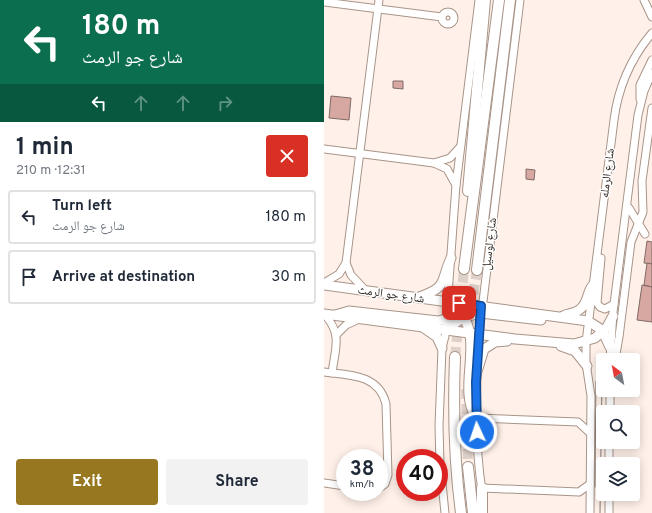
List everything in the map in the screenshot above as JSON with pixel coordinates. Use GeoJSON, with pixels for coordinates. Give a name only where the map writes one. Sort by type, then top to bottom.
{"type":"FeatureCollection","features":[{"type":"Feature","properties":{"kind":"highway"},"geometry":{"type":"LineString","coordinates":[[470,225],[467,206],[469,173],[485,0]]}},
{"type":"Feature","properties":{"kind":"highway","name":"شارع لوسيل"},"geometry":{"type":"LineString","coordinates":[[464,269],[499,0]]}},
{"type":"Feature","properties":{"kind":"highway","name":"شارع لوسيل"},"geometry":{"type":"LineString","coordinates":[[477,270],[510,0]]}},
{"type":"Feature","properties":{"kind":"highway"},"geometry":{"type":"LineString","coordinates":[[456,357],[454,416],[461,513]]}},
{"type":"Feature","properties":{"kind":"highway"},"geometry":{"type":"LineString","coordinates":[[468,467],[472,513]]}},
{"type":"Feature","properties":{"kind":"highway"},"geometry":{"type":"LineString","coordinates":[[482,488],[482,513]]}},
{"type":"Feature","properties":{"kind":"main road"},"geometry":{"type":"LineString","coordinates":[[417,297],[434,291],[440,286],[444,281],[451,258]]}},
{"type":"Feature","properties":{"kind":"main road","name":"شارع جو الرمث"},"geometry":{"type":"LineString","coordinates":[[324,284],[447,301],[481,309],[544,320],[563,317]]}},
{"type":"Feature","properties":{"kind":"main road"},"geometry":{"type":"LineString","coordinates":[[563,317],[581,309],[586,303],[589,290],[593,285]]}},
{"type":"Feature","properties":{"kind":"main road"},"geometry":{"type":"LineString","coordinates":[[447,301],[463,316],[474,333],[470,402],[472,411],[476,418]]}},
{"type":"Feature","properties":{"kind":"main road"},"geometry":{"type":"LineString","coordinates":[[334,316],[341,312],[349,311],[431,320],[463,316],[481,309]]}},
{"type":"Feature","properties":{"kind":"main road"},"geometry":{"type":"LineString","coordinates":[[324,314],[474,333]]}},
{"type":"Feature","properties":{"kind":"main road"},"geometry":{"type":"LineString","coordinates":[[445,330],[463,316]]}},
{"type":"Feature","properties":{"kind":"main road","name":"شارع الرمله"},"geometry":{"type":"LineString","coordinates":[[474,333],[552,343],[574,344],[586,342],[603,332],[613,316]]}},
{"type":"Feature","properties":{"kind":"main road"},"geometry":{"type":"LineString","coordinates":[[563,317],[588,321],[597,325],[603,332],[610,347]]}},
{"type":"Feature","properties":{"kind":"main road"},"geometry":{"type":"LineString","coordinates":[[421,326],[437,337],[442,348]]}},
{"type":"Feature","properties":{"kind":"main road"},"geometry":{"type":"LineString","coordinates":[[476,375],[484,349],[495,342],[515,338]]}},
{"type":"Feature","properties":{"kind":"main road"},"geometry":{"type":"LineString","coordinates":[[552,343],[575,351],[587,366]]}},
{"type":"Feature","properties":{"kind":"street"},"geometry":{"type":"LineString","coordinates":[[324,284],[338,274],[346,262],[379,0]]}},
{"type":"Feature","properties":{"kind":"street"},"geometry":{"type":"LineString","coordinates":[[445,513],[440,464],[439,419],[442,348],[446,319],[460,147],[479,0]]}},
{"type":"Feature","properties":{"kind":"street","name":"شارع لوسيل"},"geometry":{"type":"LineString","coordinates":[[486,513],[482,488],[476,418],[474,333],[481,309],[520,0]]}},
{"type":"Feature","properties":{"kind":"street"},"geometry":{"type":"LineString","coordinates":[[645,0],[652,7]]}},
{"type":"Feature","properties":{"kind":"street"},"geometry":{"type":"LineString","coordinates":[[645,0],[652,17]]}},
{"type":"Feature","properties":{"kind":"street"},"geometry":{"type":"LineString","coordinates":[[324,2],[442,17]]}},
{"type":"Feature","properties":{"kind":"street","name":"شارع الرمله"},"geometry":{"type":"LineString","coordinates":[[590,513],[590,413],[586,342],[588,321],[616,107],[628,70],[651,35],[652,27]]}},
{"type":"Feature","properties":{"kind":"street"},"geometry":{"type":"LineString","coordinates":[[640,103],[640,85],[652,60]]}},
{"type":"Feature","properties":{"kind":"street","name":"شارع الرمله"},"geometry":{"type":"LineString","coordinates":[[610,353],[614,304],[628,206],[640,103],[652,73]]}},
{"type":"Feature","properties":{"kind":"street"},"geometry":{"type":"LineString","coordinates":[[616,353],[632,238],[642,212],[642,181],[652,108]]}},
{"type":"Feature","properties":{"kind":"street"},"geometry":{"type":"LineString","coordinates":[[434,163],[450,158],[460,147]]}},
{"type":"Feature","properties":{"kind":"street"},"geometry":{"type":"LineString","coordinates":[[324,149],[434,163],[447,169],[456,185]]}},
{"type":"Feature","properties":{"kind":"street"},"geometry":{"type":"LineString","coordinates":[[628,206],[634,210],[639,208],[642,195]]}},
{"type":"Feature","properties":{"kind":"street"},"geometry":{"type":"LineString","coordinates":[[628,206],[638,225],[649,235]]}},
{"type":"Feature","properties":{"kind":"street"},"geometry":{"type":"LineString","coordinates":[[632,238],[638,234],[649,235]]}},
{"type":"Feature","properties":{"kind":"street"},"geometry":{"type":"LineString","coordinates":[[598,246],[601,259],[596,303],[600,308],[605,309],[614,304]]}},
{"type":"Feature","properties":{"kind":"street"},"geometry":{"type":"LineString","coordinates":[[346,262],[351,275],[365,290]]}},
{"type":"Feature","properties":{"kind":"street"},"geometry":{"type":"LineString","coordinates":[[616,293],[626,282]]}},
{"type":"Feature","properties":{"kind":"street"},"geometry":{"type":"LineString","coordinates":[[324,314],[332,324],[337,334],[332,373]]}},
{"type":"Feature","properties":{"kind":"street"},"geometry":{"type":"LineString","coordinates":[[337,334],[346,325],[360,319]]}},
{"type":"Feature","properties":{"kind":"street"},"geometry":{"type":"LineString","coordinates":[[324,372],[368,380],[375,384],[383,394],[386,404],[387,449]]}},
{"type":"Feature","properties":{"kind":"street"},"geometry":{"type":"LineString","coordinates":[[476,418],[578,422],[590,413]]}},
{"type":"Feature","properties":{"kind":"street"},"geometry":{"type":"LineString","coordinates":[[578,422],[590,433]]}},
{"type":"Feature","properties":{"kind":"street"},"geometry":{"type":"LineString","coordinates":[[324,484],[336,485]]}},
{"type":"Feature","properties":{"kind":"street"},"geometry":{"type":"LineString","coordinates":[[482,488],[579,492],[590,484]]}},
{"type":"Feature","properties":{"kind":"street"},"geometry":{"type":"LineString","coordinates":[[579,492],[590,502]]}},
{"type":"Feature","properties":{"kind":"street"},"geometry":{"type":"LineString","coordinates":[[609,501],[609,513]]}},
{"type":"Feature","properties":{"kind":"building"},"geometry":{"type":"Polygon","coordinates":[[[393,81],[403,81],[403,89],[393,88],[393,81]]]}},
{"type":"Feature","properties":{"kind":"building"},"geometry":{"type":"Polygon","coordinates":[[[331,96],[351,98],[349,120],[329,118],[331,96]]]}},
{"type":"Feature","properties":{"kind":"building"},"geometry":{"type":"Polygon","coordinates":[[[526,169],[535,170],[534,180],[526,179],[526,169]]]}},
{"type":"Feature","properties":{"kind":"building"},"geometry":{"type":"Polygon","coordinates":[[[647,241],[652,242],[652,264],[644,263],[647,241]]]}},
{"type":"Feature","properties":{"kind":"building"},"geometry":{"type":"Polygon","coordinates":[[[647,263],[652,264],[652,287],[644,285],[647,263]]]}},
{"type":"Feature","properties":{"kind":"building"},"geometry":{"type":"Polygon","coordinates":[[[642,285],[652,287],[652,322],[637,320],[642,285]]]}},
{"type":"Feature","properties":{"kind":"tunnel"},"geometry":{"type":"LineString","coordinates":[[455,357],[464,269]]}},
{"type":"Feature","properties":{"kind":"tunnel"},"geometry":{"type":"LineString","coordinates":[[469,324],[477,270]]}},
{"type":"Feature","properties":{"kind":"tunnel"},"geometry":{"type":"LineString","coordinates":[[466,389],[468,467]]}},
{"type":"Feature","properties":{"kind":"tram line"},"geometry":{"type":"LineString","coordinates":[[595,487],[596,381]]}},
{"type":"Feature","properties":{"kind":"tram line"},"geometry":{"type":"LineString","coordinates":[[600,513],[602,397]]}},
{"type":"Feature","properties":{"kind":"route"},"geometry":{"type":"LineString","coordinates":[[459,303],[481,306],[476,382],[477,432]]}}]}
